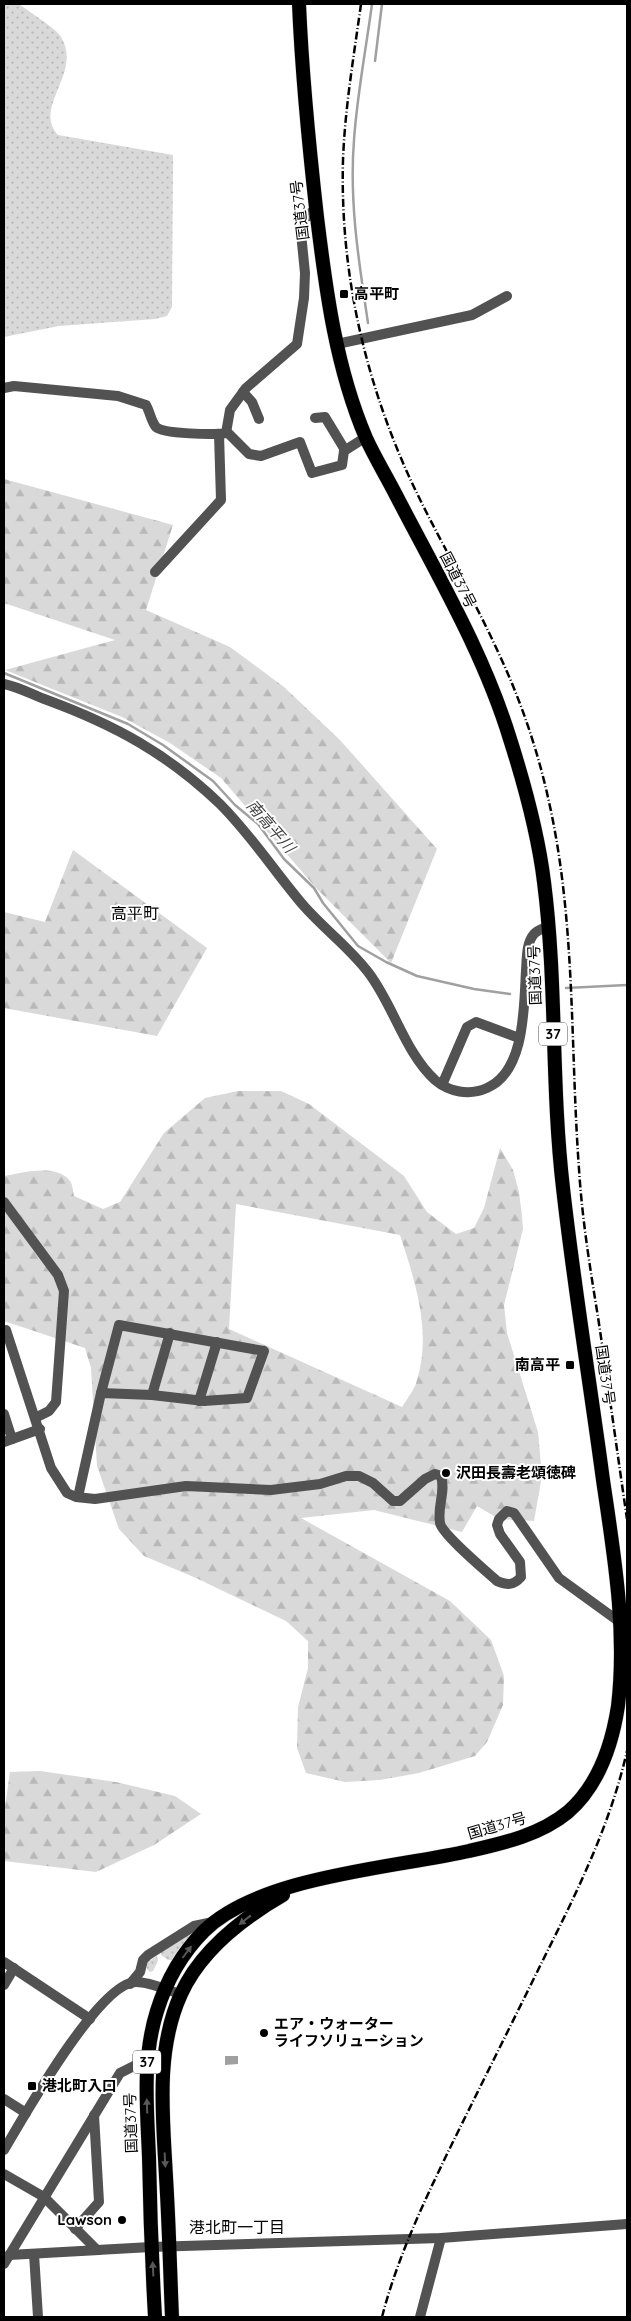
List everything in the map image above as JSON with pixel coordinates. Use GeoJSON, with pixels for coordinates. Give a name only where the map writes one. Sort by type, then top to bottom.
{"type":"FeatureCollection","features":[{"type":"Feature","properties":{"kind":"highway","name":"国道37号"},"geometry":{"type":"LineString","coordinates":[[155,2317],[147,2097],[148,2058],[150,2037],[165,1989],[185,1954],[205,1930],[217,1921],[250,1902],[271,1893],[354,1872],[512,1841],[545,1827],[564,1815],[589,1788],[610,1747],[617,1709],[620,1672],[621,1623],[619,1589],[561,1172],[554,1076],[549,926],[539,847],[517,762],[496,699],[472,642],[366,437],[348,391],[324,272],[302,76],[299,4]]}},
{"type":"Feature","properties":{"kind":"highway","name":"国道37号"},"geometry":{"type":"LineString","coordinates":[[172,2317],[162,2088],[166,2049],[180,1994],[204,1956],[224,1937],[272,1901],[301,1885]]}},
{"type":"Feature","properties":{"kind":"street"},"geometry":{"type":"LineString","coordinates":[[155,572],[221,500],[223,433],[230,410],[243,392],[274,362],[297,344],[304,298],[305,273],[300,223],[316,208]]}},
{"type":"Feature","properties":{"kind":"street"},"geometry":{"type":"LineString","coordinates":[[337,344],[472,315],[507,296]]}},
{"type":"Feature","properties":{"kind":"street"},"geometry":{"type":"LineString","coordinates":[[4,388],[14,386],[118,396],[146,406],[155,426],[160,429],[192,434],[223,433],[249,454],[261,456],[300,442],[312,473],[342,464],[345,450],[325,417],[315,418]]}},
{"type":"Feature","properties":{"kind":"street"},"geometry":{"type":"LineString","coordinates":[[243,392],[252,402],[259,419]]}},
{"type":"Feature","properties":{"kind":"street"},"geometry":{"type":"LineString","coordinates":[[345,450],[366,437]]}},
{"type":"Feature","properties":{"kind":"street"},"geometry":{"type":"LineString","coordinates":[[4,684],[84,714],[140,741],[166,759],[220,804],[247,833],[277,874],[311,914],[342,942],[368,972],[382,992],[416,1055],[427,1071],[442,1084],[465,1092],[478,1091],[496,1083],[504,1076],[512,1064],[519,1038],[528,947],[534,934],[549,926]]}},
{"type":"Feature","properties":{"kind":"street"},"geometry":{"type":"LineString","coordinates":[[442,1084],[467,1027],[476,1022],[519,1038]]}},
{"type":"Feature","properties":{"kind":"street"},"geometry":{"type":"LineString","coordinates":[[4,1202],[58,1276],[64,1291],[56,1402],[49,1411],[35,1418]]}},
{"type":"Feature","properties":{"kind":"street"},"geometry":{"type":"LineString","coordinates":[[78,1497],[101,1393],[119,1325],[264,1351],[247,1398],[199,1401],[152,1395],[101,1393]]}},
{"type":"Feature","properties":{"kind":"street"},"geometry":{"type":"LineString","coordinates":[[4,1331],[6,1330],[40,1429],[51,1468],[67,1493],[78,1497],[95,1499],[186,1486],[271,1490],[320,1484],[346,1476],[359,1476],[373,1483],[394,1501],[400,1502],[425,1479],[435,1474],[441,1476],[444,1486],[439,1513],[441,1529],[497,1581],[507,1585],[516,1583],[521,1577],[520,1562],[500,1534],[497,1525],[499,1518],[507,1511],[514,1513],[559,1578],[621,1623]]}},
{"type":"Feature","properties":{"kind":"street"},"geometry":{"type":"LineString","coordinates":[[152,1395],[170,1334]]}},
{"type":"Feature","properties":{"kind":"street"},"geometry":{"type":"LineString","coordinates":[[199,1401],[217,1342]]}},
{"type":"Feature","properties":{"kind":"street"},"geometry":{"type":"LineString","coordinates":[[4,1414],[8,1440],[40,1429]]}},
{"type":"Feature","properties":{"kind":"street"},"geometry":{"type":"LineString","coordinates":[[130,1984],[140,1972],[143,1960],[148,1955],[194,1926],[217,1921]]}},
{"type":"Feature","properties":{"kind":"street"},"geometry":{"type":"LineString","coordinates":[[4,1962],[90,2019]]}},
{"type":"Feature","properties":{"kind":"street"},"geometry":{"type":"LineString","coordinates":[[4,1985],[14,1968]]}},
{"type":"Feature","properties":{"kind":"street"},"geometry":{"type":"LineString","coordinates":[[4,2150],[64,2053],[110,1997],[123,1986],[136,1982],[180,1994]]}},
{"type":"Feature","properties":{"kind":"street"},"geometry":{"type":"LineString","coordinates":[[7,2260],[120,2073],[148,2058]]}},
{"type":"Feature","properties":{"kind":"street"},"geometry":{"type":"LineString","coordinates":[[4,2099],[26,2113]]}},
{"type":"Feature","properties":{"kind":"street"},"geometry":{"type":"LineString","coordinates":[[75,2229],[99,2202],[94,2115]]}},
{"type":"Feature","properties":{"kind":"street"},"geometry":{"type":"LineString","coordinates":[[4,2174],[44,2197],[96,2250],[99,2250]]}},
{"type":"Feature","properties":{"kind":"street"},"geometry":{"type":"LineString","coordinates":[[7,2260],[34,2254],[99,2250],[441,2238],[627,2224]]}},
{"type":"Feature","properties":{"kind":"street"},"geometry":{"type":"LineString","coordinates":[[420,2317],[441,2238]]}},
{"type":"Feature","properties":{"kind":"street"},"geometry":{"type":"LineString","coordinates":[[34,2254],[38,2317]]}},
{"type":"Feature","properties":{"kind":"green space"},"geometry":{"type":"Polygon","coordinates":[[[19,4],[58,34],[66,50],[66,64],[53,101],[51,113],[52,124],[58,135],[173,155],[172,307],[167,316],[155,319],[59,326],[4,337],[4,5],[19,4]]]}},
{"type":"Feature","properties":{"kind":"green space"},"geometry":{"type":"Polygon","coordinates":[[[4,479],[173,525],[146,610],[230,647],[284,687],[340,740],[437,849],[391,963],[317,889],[221,778],[170,743],[122,717],[5,670],[115,640],[4,603],[4,479]]]}},
{"type":"Feature","properties":{"kind":"green space"},"geometry":{"type":"Polygon","coordinates":[[[73,850],[207,948],[157,1036],[4,1008],[4,912],[45,922],[73,850]]]}},
{"type":"Feature","properties":{"kind":"green space"},"geometry":{"type":"Polygon","coordinates":[[[238,1091],[281,1091],[309,1104],[404,1176],[427,1212],[456,1234],[474,1228],[484,1208],[500,1148],[513,1170],[519,1192],[523,1229],[504,1305],[507,1333],[538,1432],[542,1476],[534,1521],[499,1519],[477,1506],[462,1532],[374,1510],[301,1518],[450,1601],[491,1640],[504,1676],[503,1705],[487,1742],[475,1756],[419,1773],[380,1780],[345,1782],[306,1773],[297,1748],[298,1707],[308,1668],[308,1641],[286,1621],[196,1578],[144,1556],[119,1529],[97,1466],[91,1368],[85,1348],[4,1321],[4,1176],[39,1171],[57,1172],[64,1175],[70,1181],[74,1196],[103,1209],[120,1202],[164,1133],[205,1098],[238,1091]],[[236,1204],[229,1329],[402,1407],[416,1383],[423,1344],[420,1307],[416,1288],[400,1235],[236,1204]]]}},
{"type":"Feature","properties":{"kind":"green space"},"geometry":{"type":"Polygon","coordinates":[[[40,1771],[116,1782],[175,1796],[201,1814],[154,1845],[96,1872],[4,1861],[4,1814],[10,1772],[40,1771]]]}},
{"type":"Feature","properties":{"kind":"green space"},"geometry":{"type":"Polygon","coordinates":[[[195,1931],[174,1960],[168,1960],[161,1955],[161,1952],[195,1931]]]}},
{"type":"Feature","properties":{"kind":"green space"},"geometry":{"type":"Polygon","coordinates":[[[157,1956],[158,1961],[153,1971],[150,1972],[147,1969],[146,1963],[157,1956]]]}},
{"type":"Feature","properties":{"kind":"shaded area"},"geometry":{"type":"Polygon","coordinates":[[[225,2056],[238,2056],[238,2064],[225,2065],[225,2056]]]}},
{"type":"Feature","properties":{"kind":"waterway"},"geometry":{"type":"LineString","coordinates":[[368,323],[356,232],[353,163],[357,106],[372,4]]}},
{"type":"Feature","properties":{"kind":"waterway"},"geometry":{"type":"LineString","coordinates":[[375,61],[382,4]]}},
{"type":"Feature","properties":{"kind":"waterway","name":"南高平川"},"geometry":{"type":"LineString","coordinates":[[4,673],[128,724],[163,745],[213,781],[235,805],[258,824],[284,859],[314,888],[323,903],[358,946],[386,962],[417,976],[474,989],[510,994]]}},
{"type":"Feature","properties":{"kind":"waterway","name":"南高平川"},"geometry":{"type":"LineString","coordinates":[[566,988],[627,985]]}},
{"type":"Feature","properties":{"kind":"railway"},"geometry":{"type":"LineString","coordinates":[[361,4],[348,101],[343,160],[343,200],[350,280],[367,358],[391,435],[418,495],[477,608],[507,672],[522,708],[545,783],[558,847],[564,893],[571,985],[576,1123],[582,1206],[627,1519]]}},
{"type":"Feature","properties":{"kind":"railway"},"geometry":{"type":"LineString","coordinates":[[382,2317],[395,2274],[429,2192],[591,1859],[602,1833],[627,1751]]}},
{"type":"Feature","properties":{"kind":"place","name":"高平町"},"geometry":{"type":"Point","coordinates":[344,294]}},
{"type":"Feature","properties":{"kind":"place","name":"南高平"},"geometry":{"type":"Point","coordinates":[570,1365]}},
{"type":"Feature","properties":{"kind":"place","name":"沢田長壽老頌徳碑"},"geometry":{"type":"Point","coordinates":[446,1473]}},
{"type":"Feature","properties":{"kind":"place","name":"エア・ウォーター ライフソリューション"},"geometry":{"type":"Point","coordinates":[264,2033]}},
{"type":"Feature","properties":{"kind":"place","name":"港北町入口"},"geometry":{"type":"Point","coordinates":[32,2086]}},
{"type":"Feature","properties":{"kind":"place","name":"Lawson"},"geometry":{"type":"Point","coordinates":[122,2220]}},
{"type":"Feature","properties":{"kind":"district","name":"高平町"},"geometry":{"type":"Point","coordinates":[135,913]}},
{"type":"Feature","properties":{"kind":"district","name":"港北町一丁目"},"geometry":{"type":"Point","coordinates":[237,2227]}}]}
